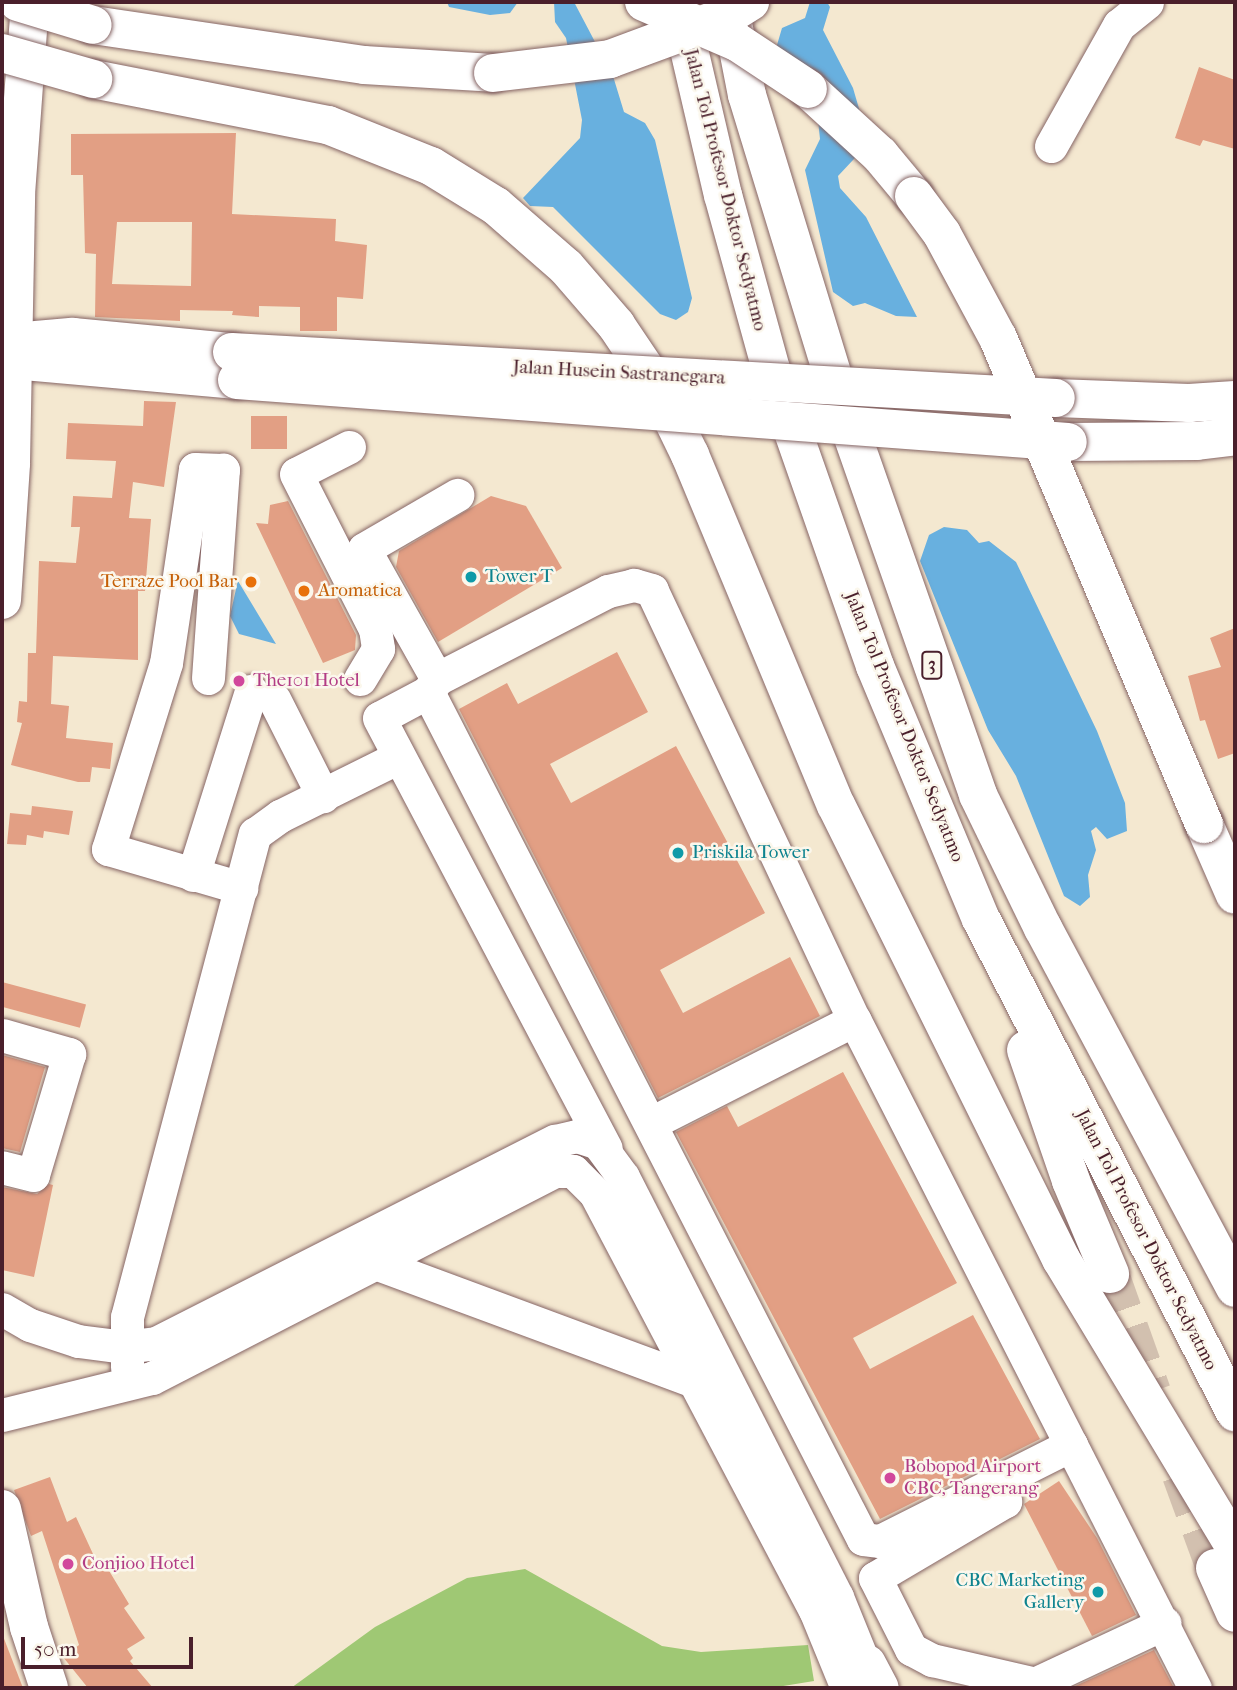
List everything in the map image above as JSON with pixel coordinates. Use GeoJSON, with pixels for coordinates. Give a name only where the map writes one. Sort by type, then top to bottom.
{"type":"FeatureCollection","features":[{"type":"Feature","properties":{"kind":"main road"},"geometry":{"type":"LineString","coordinates":[[18,2],[93,25],[364,65],[493,73],[610,59],[718,20],[750,2]]}},
{"type":"Feature","properties":{"kind":"main road"},"geometry":{"type":"LineString","coordinates":[[2,600],[8,296],[30,2]]}},
{"type":"Feature","properties":{"kind":"main road"},"geometry":{"type":"LineString","coordinates":[[644,2],[737,42],[808,89],[880,155],[942,234],[998,338],[1235,895]]}},
{"type":"Feature","properties":{"kind":"main road","name":"Jalan Tol Profesor Doktor Sedyatmo"},"geometry":{"type":"LineString","coordinates":[[678,2],[723,195],[771,369],[875,666],[981,919],[1235,1412]]}},
{"type":"Feature","properties":{"kind":"main road","name":"3"},"geometry":{"type":"LineString","coordinates":[[729,2],[747,95],[842,407],[978,795],[1043,928],[1235,1288]]}},
{"type":"Feature","properties":{"kind":"main road"},"geometry":{"type":"LineString","coordinates":[[2,52],[93,79],[328,125],[431,166],[506,214],[566,267],[616,325],[655,383],[690,455],[836,805],[1061,1259],[1225,1558],[1235,1614]]}},
{"type":"Feature","properties":{"kind":"main road","name":"Jalan Husein Sastranegara"},"geometry":{"type":"LineString","coordinates":[[7,383],[36,340],[74,337],[235,366],[1068,442],[1197,441],[1235,436]]}},
{"type":"Feature","properties":{"kind":"main road"},"geometry":{"type":"LineString","coordinates":[[7,383],[37,383],[69,366]]}},
{"type":"Feature","properties":{"kind":"main road","name":"Jalan Husein Sastranegara"},"geometry":{"type":"LineString","coordinates":[[7,383],[69,366],[235,366],[1189,403],[1235,400]]}},
{"type":"Feature","properties":{"kind":"main road"},"geometry":{"type":"LineString","coordinates":[[981,919],[1071,1181],[1110,1274]]}},
{"type":"Feature","properties":{"kind":"main road"},"geometry":{"type":"LineString","coordinates":[[2,1509],[29,1627],[48,1688]]}},
{"type":"Feature","properties":{"kind":"street"},"geometry":{"type":"LineString","coordinates":[[1051,146],[1119,25],[1147,2]]}},
{"type":"Feature","properties":{"kind":"street"},"geometry":{"type":"LineString","coordinates":[[349,447],[296,474],[375,629],[378,649],[360,679]]}},
{"type":"Feature","properties":{"kind":"street"},"geometry":{"type":"LineString","coordinates":[[208,678],[223,470],[195,469],[166,663],[108,849],[242,888]]}},
{"type":"Feature","properties":{"kind":"street"},"geometry":{"type":"LineString","coordinates":[[457,495],[364,549],[433,686],[455,749],[652,1124],[863,1539],[880,1541],[1071,1445]]}},
{"type":"Feature","properties":{"kind":"street"},"geometry":{"type":"LineString","coordinates":[[867,1682],[826,1604],[606,1148],[379,718],[608,591],[634,585],[652,590],[854,1020],[1165,1623],[1195,1688]]}},
{"type":"Feature","properties":{"kind":"street"},"geometry":{"type":"LineString","coordinates":[[193,875],[262,695],[323,796]]}},
{"type":"Feature","properties":{"kind":"street"},"geometry":{"type":"LineString","coordinates":[[130,1384],[124,1347],[127,1317],[255,834],[323,796],[455,749]]}},
{"type":"Feature","properties":{"kind":"street"},"geometry":{"type":"LineString","coordinates":[[652,1124],[854,1020]]}},
{"type":"Feature","properties":{"kind":"street"},"geometry":{"type":"LineString","coordinates":[[2,1035],[69,1054],[17,1171]]}},
{"type":"Feature","properties":{"kind":"street"},"geometry":{"type":"LineString","coordinates":[[2,1309],[53,1334],[124,1347],[173,1338],[555,1141],[577,1136],[606,1148]]}},
{"type":"Feature","properties":{"kind":"street"},"geometry":{"type":"LineString","coordinates":[[2,1415],[130,1384],[170,1370],[554,1171],[573,1171],[596,1193],[691,1380],[826,1604]]}},
{"type":"Feature","properties":{"kind":"street"},"geometry":{"type":"LineString","coordinates":[[375,1263],[691,1380]]}},
{"type":"Feature","properties":{"kind":"street"},"geometry":{"type":"LineString","coordinates":[[826,1604],[1005,1501],[995,1483]]}},
{"type":"Feature","properties":{"kind":"street"},"geometry":{"type":"LineString","coordinates":[[875,1578],[911,1649],[932,1660],[1031,1686],[1165,1623]]}},
{"type":"Feature","properties":{"kind":"green space"},"geometry":{"type":"Polygon","coordinates":[[[525,1569],[662,1646],[701,1652],[808,1645],[814,1681],[771,1688],[291,1688],[375,1627],[467,1578],[525,1569]]]}},
{"type":"Feature","properties":{"kind":"water"},"geometry":{"type":"Polygon","coordinates":[[[447,2],[518,2],[510,13],[490,15],[449,7],[447,2]]]}},
{"type":"Feature","properties":{"kind":"water"},"geometry":{"type":"Polygon","coordinates":[[[554,2],[574,2],[613,76],[624,112],[645,123],[655,140],[692,298],[688,312],[676,320],[660,314],[553,207],[530,206],[523,198],[580,138],[582,120],[566,38],[555,22],[554,2]]]}},
{"type":"Feature","properties":{"kind":"water"},"geometry":{"type":"Polygon","coordinates":[[[810,2],[827,2],[830,7],[823,30],[853,88],[869,143],[838,176],[840,188],[866,217],[917,317],[896,316],[865,303],[853,306],[833,292],[805,170],[820,139],[817,111],[782,64],[777,45],[782,28],[805,18],[810,2]]]}},
{"type":"Feature","properties":{"kind":"water"},"geometry":{"type":"Polygon","coordinates":[[[944,527],[967,530],[979,543],[989,541],[1016,562],[1097,731],[1125,803],[1127,831],[1107,839],[1096,827],[1091,831],[1096,850],[1088,875],[1090,897],[1080,906],[1064,896],[1016,776],[988,730],[920,561],[929,535],[944,527]]]}},
{"type":"Feature","properties":{"kind":"water"},"geometry":{"type":"Polygon","coordinates":[[[238,580],[276,644],[239,634],[230,616],[238,580]]]}},
{"type":"Feature","properties":{"kind":"building"},"geometry":{"type":"Polygon","coordinates":[[[1199,67],[1235,80],[1235,149],[1203,140],[1200,146],[1175,138],[1199,67]]]}},
{"type":"Feature","properties":{"kind":"building"},"geometry":{"type":"Polygon","coordinates":[[[236,133],[232,214],[336,219],[335,241],[367,245],[363,299],[337,297],[337,331],[300,331],[300,307],[259,306],[259,317],[232,315],[233,311],[180,310],[180,321],[95,317],[96,254],[85,253],[83,175],[71,175],[71,134],[236,133]],[[117,222],[112,284],[191,286],[192,222],[117,222]]]}},
{"type":"Feature","properties":{"kind":"building"},"geometry":{"type":"Polygon","coordinates":[[[144,401],[176,402],[164,487],[133,482],[129,518],[151,519],[145,591],[138,591],[138,660],[53,656],[51,704],[69,706],[66,738],[113,743],[110,769],[92,767],[90,782],[78,782],[11,765],[22,723],[17,722],[19,701],[27,702],[28,653],[36,653],[39,561],[76,563],[80,527],[71,527],[73,496],[112,498],[116,461],[66,459],[68,423],[143,426],[144,401]]]}},
{"type":"Feature","properties":{"kind":"building"},"geometry":{"type":"Polygon","coordinates":[[[251,416],[287,416],[287,449],[251,449],[251,416]]]}},
{"type":"Feature","properties":{"kind":"building","name":"Tower T"},"geometry":{"type":"Polygon","coordinates":[[[491,496],[526,506],[562,568],[438,642],[396,567],[399,551],[491,496]]]}},
{"type":"Feature","properties":{"kind":"building"},"geometry":{"type":"Polygon","coordinates":[[[288,501],[356,635],[355,650],[323,663],[256,523],[268,524],[270,505],[288,501]]]}},
{"type":"Feature","properties":{"kind":"building"},"geometry":{"type":"Polygon","coordinates":[[[1235,628],[1235,753],[1218,759],[1205,720],[1200,721],[1188,676],[1221,667],[1210,638],[1235,628]]]}},
{"type":"Feature","properties":{"kind":"building"},"geometry":{"type":"Polygon","coordinates":[[[617,652],[648,712],[550,764],[571,803],[676,746],[765,913],[660,970],[683,1013],[790,957],[820,1016],[658,1098],[459,709],[507,683],[518,704],[617,652]]]}},
{"type":"Feature","properties":{"kind":"building"},"geometry":{"type":"Polygon","coordinates":[[[32,806],[73,811],[69,835],[44,831],[43,838],[27,835],[26,845],[7,844],[10,813],[31,815],[32,806]]]}},
{"type":"Feature","properties":{"kind":"building"},"geometry":{"type":"Polygon","coordinates":[[[2,982],[86,1005],[80,1028],[2,1007],[2,982]]]}},
{"type":"Feature","properties":{"kind":"building"},"geometry":{"type":"Polygon","coordinates":[[[2,1055],[45,1067],[20,1152],[2,1148],[2,1055]]]}},
{"type":"Feature","properties":{"kind":"building"},"geometry":{"type":"Polygon","coordinates":[[[843,1072],[957,1283],[853,1338],[870,1369],[973,1315],[1040,1439],[880,1519],[676,1132],[727,1106],[738,1127],[843,1072]]]}},
{"type":"Feature","properties":{"kind":"building"},"geometry":{"type":"Polygon","coordinates":[[[49,1184],[53,1185],[34,1277],[2,1270],[2,1187],[37,1194],[49,1184]]]}},
{"type":"Feature","properties":{"kind":"building"},"geometry":{"type":"Polygon","coordinates":[[[50,1477],[67,1522],[76,1517],[99,1567],[105,1564],[129,1604],[124,1608],[145,1638],[127,1649],[133,1658],[130,1661],[153,1688],[88,1688],[63,1657],[79,1645],[42,1531],[31,1536],[14,1490],[50,1477]]]}},
{"type":"Feature","properties":{"kind":"building","name":"CBC Marketing Gallery"},"geometry":{"type":"Polygon","coordinates":[[[1059,1481],[1097,1538],[1136,1615],[1092,1636],[1024,1504],[1059,1481]]]}},
{"type":"Feature","properties":{"kind":"building"},"geometry":{"type":"Polygon","coordinates":[[[3,1636],[23,1688],[2,1688],[3,1636]]]}},
{"type":"Feature","properties":{"kind":"building"},"geometry":{"type":"Polygon","coordinates":[[[1154,1650],[1174,1688],[1071,1688],[1154,1650]]]}},
{"type":"Feature","properties":{"kind":"tunnel"},"geometry":{"type":"LineString","coordinates":[[1110,1274],[1152,1392]]}},
{"type":"Feature","properties":{"kind":"tunnel"},"geometry":{"type":"LineString","coordinates":[[1181,1475],[1215,1568]]}},
{"type":"Feature","properties":{"kind":"place","name":"Tower T"},"geometry":{"type":"Point","coordinates":[471,577]}},
{"type":"Feature","properties":{"kind":"place","name":"Terraze Pool Bar"},"geometry":{"type":"Point","coordinates":[251,582]}},
{"type":"Feature","properties":{"kind":"place","name":"Aromatica"},"geometry":{"type":"Point","coordinates":[304,591]}},
{"type":"Feature","properties":{"kind":"place","name":"The101 Hotel"},"geometry":{"type":"Point","coordinates":[239,681]}},
{"type":"Feature","properties":{"kind":"place","name":"Priskila Tower"},"geometry":{"type":"Point","coordinates":[678,853]}},
{"type":"Feature","properties":{"kind":"place","name":"Bobopod Airport CBC, Tangerang"},"geometry":{"type":"Point","coordinates":[890,1478]}},
{"type":"Feature","properties":{"kind":"place","name":"Conjioo Hotel"},"geometry":{"type":"Point","coordinates":[68,1564]}},
{"type":"Feature","properties":{"kind":"place","name":"CBC Marketing Gallery"},"geometry":{"type":"Point","coordinates":[1098,1592]}}]}
